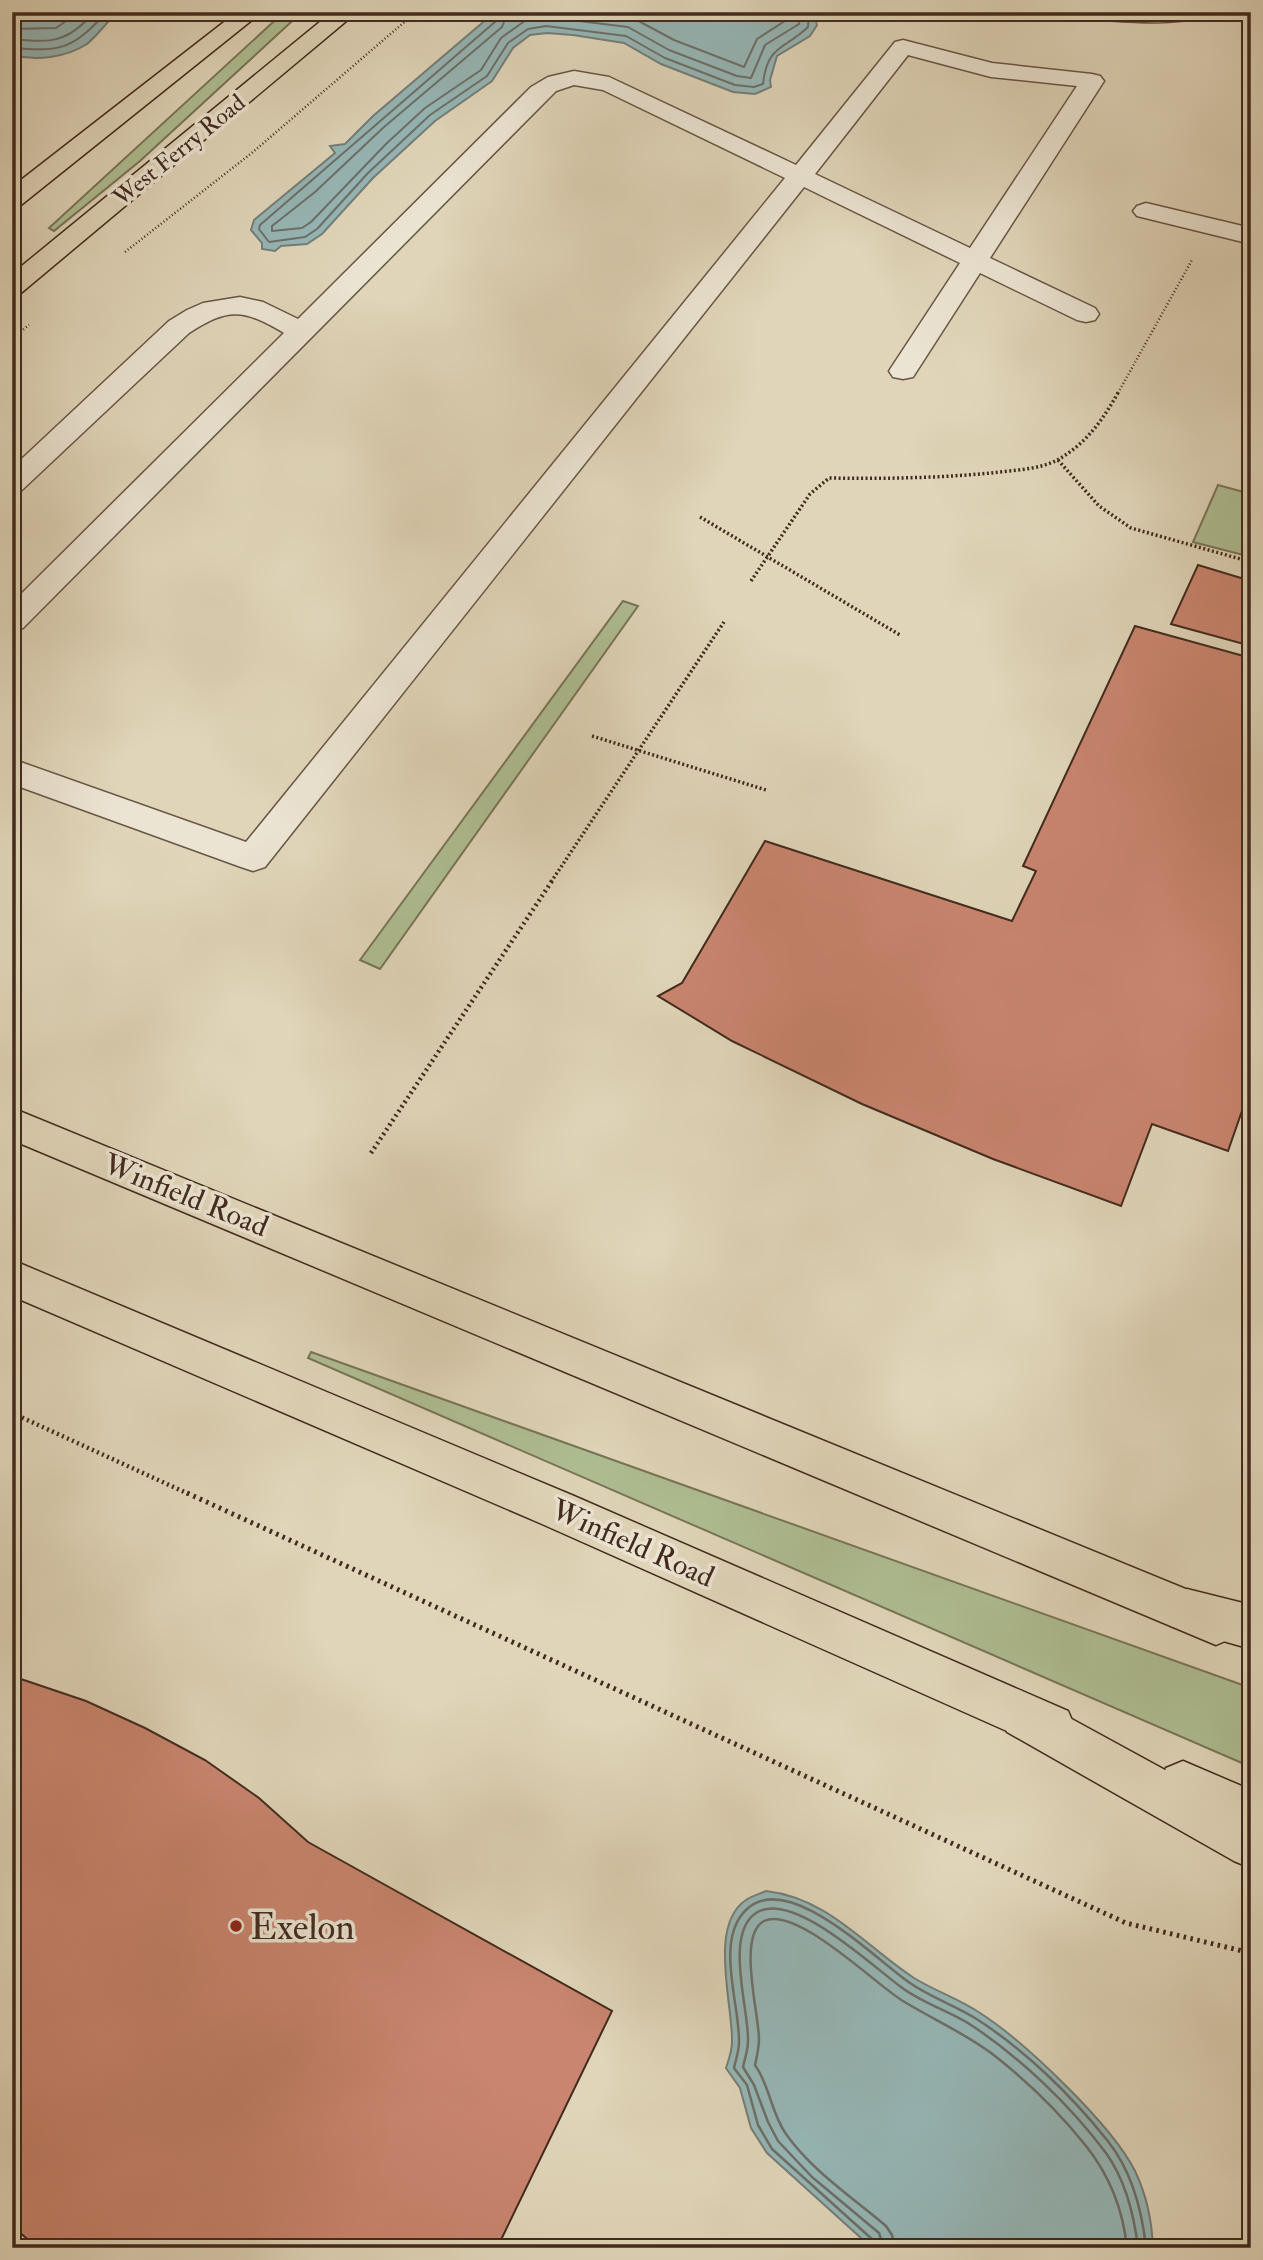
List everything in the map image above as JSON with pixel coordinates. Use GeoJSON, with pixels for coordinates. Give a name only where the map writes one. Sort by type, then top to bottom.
{"type":"FeatureCollection","features":[{"type":"Feature","properties":{"kind":"main road"},"geometry":{"type":"LineString","coordinates":[[12,200],[251,12]]}},
{"type":"Feature","properties":{"kind":"main road","name":"West Ferry Road"},"geometry":{"type":"LineString","coordinates":[[12,287],[346,12]]}},
{"type":"Feature","properties":{"kind":"main road","name":"Winfield Road"},"geometry":{"type":"LineString","coordinates":[[12,1124],[1251,1637]]}},
{"type":"Feature","properties":{"kind":"main road","name":"Winfield Road"},"geometry":{"type":"LineString","coordinates":[[12,1277],[558,1510],[1251,1815]]}},
{"type":"Feature","properties":{"kind":"main road"},"geometry":{"type":"LineString","coordinates":[[1187,1611],[1251,1627]]}},
{"type":"Feature","properties":{"kind":"main road"},"geometry":{"type":"LineString","coordinates":[[1024,1716],[1251,1844]]}},
{"type":"Feature","properties":{"kind":"street"},"geometry":{"type":"LineString","coordinates":[[1089,12],[1148,15],[1195,12]]}},
{"type":"Feature","properties":{"kind":"street"},"geometry":{"type":"LineString","coordinates":[[12,771],[253,858],[902,47],[991,70],[1093,81],[903,372]]}},
{"type":"Feature","properties":{"kind":"street"},"geometry":{"type":"LineString","coordinates":[[12,621],[539,92],[559,80],[582,77],[611,85],[1086,314]]}},
{"type":"Feature","properties":{"kind":"street"},"geometry":{"type":"LineString","coordinates":[[1146,211],[1211,226],[1248,228]]}},
{"type":"Feature","properties":{"kind":"street"},"geometry":{"type":"LineString","coordinates":[[12,484],[179,327],[196,315],[214,307],[243,303],[260,308],[300,331]]}},
{"type":"Feature","properties":{"kind":"path"},"geometry":{"type":"LineString","coordinates":[[122,254],[253,152],[416,12]]}},
{"type":"Feature","properties":{"kind":"path"},"geometry":{"type":"LineString","coordinates":[[751,581],[810,494],[829,478],[923,480],[1028,469],[1058,460],[1086,439],[1105,416],[1211,226]]}},
{"type":"Feature","properties":{"kind":"path"},"geometry":{"type":"LineString","coordinates":[[12,338],[34,321]]}},
{"type":"Feature","properties":{"kind":"path"},"geometry":{"type":"LineString","coordinates":[[1058,460],[1099,506],[1131,528],[1251,562]]}},
{"type":"Feature","properties":{"kind":"path"},"geometry":{"type":"LineString","coordinates":[[700,517],[900,635]]}},
{"type":"Feature","properties":{"kind":"path"},"geometry":{"type":"LineString","coordinates":[[371,1153],[724,622]]}},
{"type":"Feature","properties":{"kind":"path"},"geometry":{"type":"LineString","coordinates":[[592,736],[766,790]]}},
{"type":"Feature","properties":{"kind":"path"},"geometry":{"type":"LineString","coordinates":[[12,1413],[1126,1923],[1251,1953]]}},
{"type":"Feature","properties":{"kind":"green space"},"geometry":{"type":"Polygon","coordinates":[[[284,12],[302,12],[140,161],[54,231],[49,228],[284,12]]]}},
{"type":"Feature","properties":{"kind":"green space"},"geometry":{"type":"Polygon","coordinates":[[[1218,485],[1251,494],[1251,557],[1193,542],[1218,485]]]}},
{"type":"Feature","properties":{"kind":"green space"},"geometry":{"type":"Polygon","coordinates":[[[623,601],[638,606],[380,969],[360,960],[623,601]]]}},
{"type":"Feature","properties":{"kind":"green space"},"geometry":{"type":"Polygon","coordinates":[[[311,1352],[1251,1688],[1251,1767],[308,1358],[311,1352]]]}},
{"type":"Feature","properties":{"kind":"water"},"geometry":{"type":"Polygon","coordinates":[[[12,12],[117,12],[87,44],[78,49],[60,55],[31,58],[12,55],[12,12]]]}},
{"type":"Feature","properties":{"kind":"water"},"geometry":{"type":"Polygon","coordinates":[[[495,12],[813,12],[817,25],[810,36],[777,56],[770,80],[771,87],[755,94],[733,92],[661,64],[624,43],[573,35],[530,35],[513,48],[492,81],[435,121],[373,178],[322,234],[307,244],[281,246],[275,251],[262,249],[262,243],[251,230],[254,220],[335,153],[330,146],[345,144],[373,116],[495,12]]]}},
{"type":"Feature","properties":{"kind":"water"},"geometry":{"type":"Polygon","coordinates":[[[766,1891],[788,1895],[827,1913],[914,1978],[980,2013],[1042,2063],[1087,2108],[1124,2152],[1143,2190],[1153,2248],[872,2248],[767,2153],[751,2128],[740,2088],[726,2068],[732,2042],[725,1966],[728,1928],[735,1912],[748,1899],[766,1891]]]}},
{"type":"Feature","properties":{"kind":"building"},"geometry":{"type":"Polygon","coordinates":[[[1198,565],[1251,581],[1251,646],[1171,624],[1198,565]]]}},
{"type":"Feature","properties":{"kind":"building"},"geometry":{"type":"Polygon","coordinates":[[[1135,626],[1251,658],[1251,1085],[1228,1151],[1152,1124],[1121,1206],[993,1159],[862,1104],[732,1041],[658,996],[682,983],[765,841],[1012,921],[1036,871],[1023,866],[1135,626]]]}},
{"type":"Feature","properties":{"kind":"building","name":"Exelon"},"geometry":{"type":"Polygon","coordinates":[[[12,1676],[86,1701],[205,1760],[259,1798],[308,1842],[612,2011],[497,2248],[38,2248],[12,2226],[12,1676]]]}},
{"type":"Feature","properties":{"kind":"place","name":"Exelon"},"geometry":{"type":"Point","coordinates":[236,1926]}}]}
